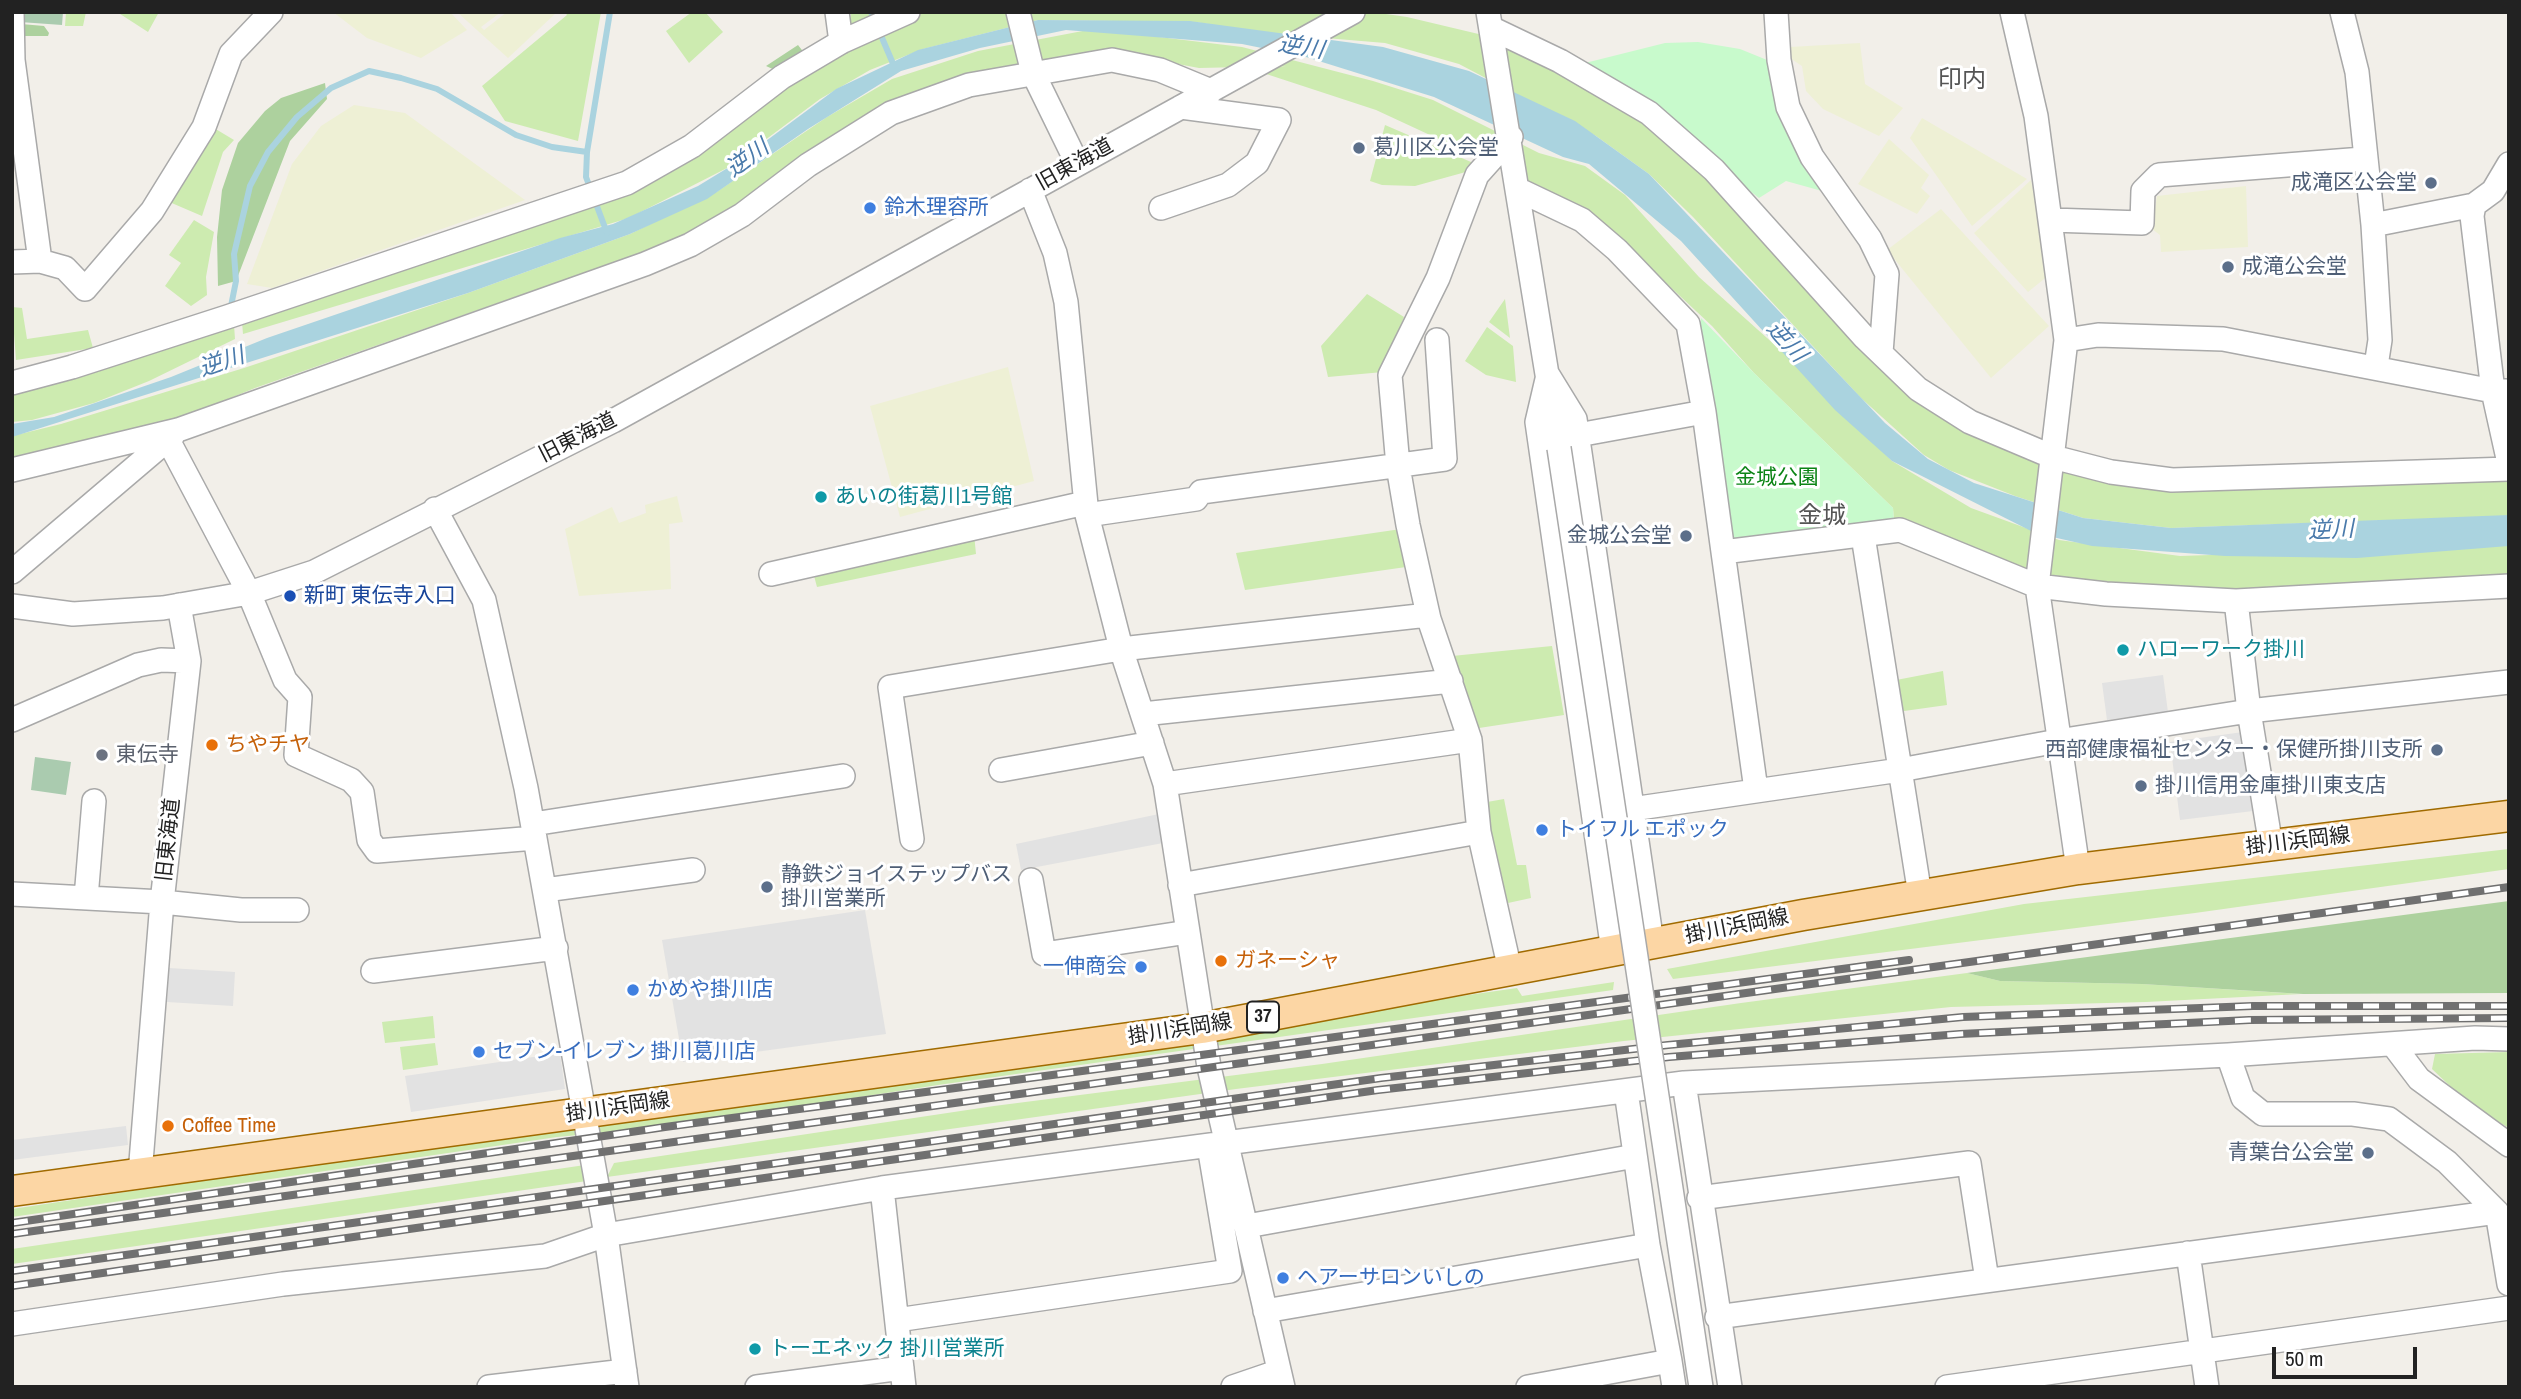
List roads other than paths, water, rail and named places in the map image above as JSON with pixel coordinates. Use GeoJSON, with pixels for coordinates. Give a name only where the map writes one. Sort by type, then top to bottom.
{"type":"FeatureCollection","features":[{"type":"Feature","properties":{"kind":"main road","name":"掛川浜岡線"},"geometry":{"type":"LineString","coordinates":[[12,1191],[1202,1028],[1653,943],[2078,869],[2509,816]]}},
{"type":"Feature","properties":{"kind":"street"},"geometry":{"type":"LineString","coordinates":[[12,12],[13,60],[40,261]]}},
{"type":"Feature","properties":{"kind":"street"},"geometry":{"type":"LineString","coordinates":[[12,262],[40,261],[65,268],[85,289],[152,211],[204,127],[232,54],[271,12]]}},
{"type":"Feature","properties":{"kind":"street"},"geometry":{"type":"LineString","coordinates":[[837,12],[841,42]]}},
{"type":"Feature","properties":{"kind":"street"},"geometry":{"type":"LineString","coordinates":[[1018,12],[1032,67],[1077,163]]}},
{"type":"Feature","properties":{"kind":"street","name":"旧東海道"},"geometry":{"type":"LineString","coordinates":[[12,894],[162,902],[189,661],[179,606],[249,593],[314,572],[613,421],[1353,12]]}},
{"type":"Feature","properties":{"kind":"street"},"geometry":{"type":"LineString","coordinates":[[1776,12],[1779,60],[1788,107],[1812,157],[1870,239],[1886,274],[1881,353]]}},
{"type":"Feature","properties":{"kind":"street"},"geometry":{"type":"LineString","coordinates":[[2012,12],[2036,116],[2066,340],[2037,586],[2078,869]]}},
{"type":"Feature","properties":{"kind":"street"},"geometry":{"type":"LineString","coordinates":[[2342,12],[2357,72],[2363,159],[2373,225],[2380,341],[2376,366]]}},
{"type":"Feature","properties":{"kind":"street"},"geometry":{"type":"LineString","coordinates":[[12,383],[72,367],[240,313],[583,195],[608,189],[656,169],[692,146],[782,77],[841,42],[897,17]]}},
{"type":"Feature","properties":{"kind":"street"},"geometry":{"type":"LineString","coordinates":[[1490,20],[1649,113],[1714,170],[1881,353],[1918,389],[1970,422],[2053,457],[2111,472],[2172,480],[2509,470]]}},
{"type":"Feature","properties":{"kind":"street"},"geometry":{"type":"LineString","coordinates":[[1490,20],[1548,375],[1568,442],[1653,943]]}},
{"type":"Feature","properties":{"kind":"street"},"geometry":{"type":"LineString","coordinates":[[12,470],[173,435],[656,259],[690,245],[742,215],[808,165],[891,113],[969,85],[1032,67],[1112,60],[1160,70],[1211,91]]}},
{"type":"Feature","properties":{"kind":"street"},"geometry":{"type":"LineString","coordinates":[[1161,208],[1228,185],[1257,163],[1279,120],[1181,107]]}},
{"type":"Feature","properties":{"kind":"street"},"geometry":{"type":"LineString","coordinates":[[1510,970],[1479,832],[1470,740],[1428,615],[1398,466],[1390,375],[1392,366],[1438,278],[1476,175],[1511,137]]}},
{"type":"Feature","properties":{"kind":"street"},"geometry":{"type":"LineString","coordinates":[[2051,220],[2142,223],[2143,191],[2159,176],[2363,159]]}},
{"type":"Feature","properties":{"kind":"street"},"geometry":{"type":"LineString","coordinates":[[2373,225],[2460,211],[2474,205],[2501,190],[2509,164]]}},
{"type":"Feature","properties":{"kind":"street"},"geometry":{"type":"LineString","coordinates":[[897,1320],[1230,1271],[1219,1144],[1165,783],[1121,649],[1086,509],[1066,302],[1055,253],[1030,190]]}},
{"type":"Feature","properties":{"kind":"street"},"geometry":{"type":"LineString","coordinates":[[1519,190],[1582,220],[1617,250],[1688,324],[1704,412],[1756,790]]}},
{"type":"Feature","properties":{"kind":"street"},"geometry":{"type":"LineString","coordinates":[[2474,205],[2472,216],[2501,391],[2509,463]]}},
{"type":"Feature","properties":{"kind":"street"},"geometry":{"type":"LineString","coordinates":[[2066,340],[2098,335],[2223,339],[2501,391]]}},
{"type":"Feature","properties":{"kind":"street"},"geometry":{"type":"LineString","coordinates":[[771,574],[1086,509],[1196,499],[1201,492],[1445,459],[1437,340]]}},
{"type":"Feature","properties":{"kind":"street"},"geometry":{"type":"LineString","coordinates":[[1548,375],[1537,422],[1613,951]]}},
{"type":"Feature","properties":{"kind":"street"},"geometry":{"type":"LineString","coordinates":[[1568,442],[1704,412]]}},
{"type":"Feature","properties":{"kind":"street"},"geometry":{"type":"LineString","coordinates":[[12,572],[173,435]]}},
{"type":"Feature","properties":{"kind":"street"},"geometry":{"type":"LineString","coordinates":[[173,435],[249,593],[285,680],[300,697],[296,755],[351,780],[362,792],[369,840],[377,851],[534,831],[843,776]]}},
{"type":"Feature","properties":{"kind":"street"},"geometry":{"type":"LineString","coordinates":[[1568,442],[1701,1387]]}},
{"type":"Feature","properties":{"kind":"street"},"geometry":{"type":"LineString","coordinates":[[435,509],[484,600],[545,890],[606,1236],[626,1379],[489,1387]]}},
{"type":"Feature","properties":{"kind":"street"},"geometry":{"type":"LineString","coordinates":[[1723,552],[1900,530],[2037,586],[2106,594],[2236,601],[2304,595],[2509,586]]}},
{"type":"Feature","properties":{"kind":"street"},"geometry":{"type":"LineString","coordinates":[[1863,536],[1920,895]]}},
{"type":"Feature","properties":{"kind":"street"},"geometry":{"type":"LineString","coordinates":[[2236,601],[2249,711],[2271,846]]}},
{"type":"Feature","properties":{"kind":"street"},"geometry":{"type":"LineString","coordinates":[[12,606],[73,614],[179,606]]}},
{"type":"Feature","properties":{"kind":"street"},"geometry":{"type":"LineString","coordinates":[[912,839],[890,687],[1121,649],[1428,615]]}},
{"type":"Feature","properties":{"kind":"street"},"geometry":{"type":"LineString","coordinates":[[12,720],[138,665],[161,660],[189,661]]}},
{"type":"Feature","properties":{"kind":"street"},"geometry":{"type":"LineString","coordinates":[[1143,714],[1451,681]]}},
{"type":"Feature","properties":{"kind":"street"},"geometry":{"type":"LineString","coordinates":[[1632,809],[1899,770],[2058,741],[2249,711],[2509,682]]}},
{"type":"Feature","properties":{"kind":"street"},"geometry":{"type":"LineString","coordinates":[[1165,783],[1470,740]]}},
{"type":"Feature","properties":{"kind":"street"},"geometry":{"type":"LineString","coordinates":[[1001,770],[1152,743]]}},
{"type":"Feature","properties":{"kind":"street"},"geometry":{"type":"LineString","coordinates":[[86,898],[94,801]]}},
{"type":"Feature","properties":{"kind":"street"},"geometry":{"type":"LineString","coordinates":[[1180,886],[1479,832]]}},
{"type":"Feature","properties":{"kind":"street"},"geometry":{"type":"LineString","coordinates":[[545,890],[693,870]]}},
{"type":"Feature","properties":{"kind":"street"},"geometry":{"type":"LineString","coordinates":[[1031,880],[1044,954],[1188,932]]}},
{"type":"Feature","properties":{"kind":"street"},"geometry":{"type":"LineString","coordinates":[[140,1174],[162,902],[241,910],[297,910]]}},
{"type":"Feature","properties":{"kind":"street"},"geometry":{"type":"LineString","coordinates":[[373,971],[555,948]]}},
{"type":"Feature","properties":{"kind":"street"},"geometry":{"type":"LineString","coordinates":[[12,1324],[283,1284],[545,1256],[606,1236],[882,1188],[1684,1083],[2394,1046],[2474,1038],[2509,1039]]}},
{"type":"Feature","properties":{"kind":"street"},"geometry":{"type":"LineString","coordinates":[[2394,1046],[2419,1079],[2509,1145]]}},
{"type":"Feature","properties":{"kind":"street"},"geometry":{"type":"LineString","coordinates":[[2228,1055],[2243,1098],[2263,1114],[2353,1114],[2389,1119],[2447,1162],[2497,1212],[2509,1284]]}},
{"type":"Feature","properties":{"kind":"street"},"geometry":{"type":"LineString","coordinates":[[1684,1083],[1717,1317],[1730,1387]]}},
{"type":"Feature","properties":{"kind":"street"},"geometry":{"type":"LineString","coordinates":[[1626,1091],[1648,1245],[1674,1387]]}},
{"type":"Feature","properties":{"kind":"street"},"geometry":{"type":"LineString","coordinates":[[1219,1144],[1247,1226],[1280,1379],[1233,1387]]}},
{"type":"Feature","properties":{"kind":"street"},"geometry":{"type":"LineString","coordinates":[[1247,1226],[1635,1156]]}},
{"type":"Feature","properties":{"kind":"street"},"geometry":{"type":"LineString","coordinates":[[1699,1198],[1969,1163],[1987,1280]]}},
{"type":"Feature","properties":{"kind":"street"},"geometry":{"type":"LineString","coordinates":[[757,1387],[903,1377],[882,1188]]}},
{"type":"Feature","properties":{"kind":"street"},"geometry":{"type":"LineString","coordinates":[[1717,1317],[2497,1212]]}},
{"type":"Feature","properties":{"kind":"street"},"geometry":{"type":"LineString","coordinates":[[1265,1311],[1648,1245]]}},
{"type":"Feature","properties":{"kind":"street"},"geometry":{"type":"LineString","coordinates":[[2188,1253],[2207,1387]]}},
{"type":"Feature","properties":{"kind":"street"},"geometry":{"type":"LineString","coordinates":[[1947,1387],[2509,1308]]}},
{"type":"Feature","properties":{"kind":"street"},"geometry":{"type":"LineString","coordinates":[[1528,1387],[1670,1361]]}},
{"type":"Feature","properties":{"kind":"water","name":"逆川"},"geometry":{"type":"Polygon","coordinates":[[[1038,20],[1190,21],[1383,47],[1469,71],[1575,121],[1649,174],[1885,423],[1928,459],[1974,483],[2083,518],[2171,528],[2509,515],[2509,546],[2357,558],[2225,556],[2092,546],[2035,533],[1892,461],[1835,410],[1681,241],[1589,164],[1563,157],[1434,97],[1306,57],[1242,44],[1066,30],[980,48],[901,71],[808,129],[707,199],[630,234],[468,293],[12,437],[12,424],[54,417],[171,377],[267,338],[560,238],[613,224],[698,186],[739,161],[836,89],[918,50],[1038,20]]]}},
{"type":"Feature","properties":{"kind":"waterway"},"geometry":{"type":"LineString","coordinates":[[231,306],[236,281],[234,254],[250,186],[268,152],[297,117],[331,88],[369,71],[401,78],[437,89],[516,135],[552,147],[587,152],[610,12]]}},
{"type":"Feature","properties":{"kind":"waterway"},"geometry":{"type":"LineString","coordinates":[[871,12],[894,66]]}},
{"type":"Feature","properties":{"kind":"waterway"},"geometry":{"type":"LineString","coordinates":[[587,152],[586,177],[607,233]]}},
{"type":"Feature","properties":{"kind":"railway"},"geometry":{"type":"LineString","coordinates":[[12,1234],[2509,887]]}},
{"type":"Feature","properties":{"kind":"railway"},"geometry":{"type":"LineString","coordinates":[[12,1223],[665,1127],[1909,960]]}},
{"type":"Feature","properties":{"kind":"railway"},"geometry":{"type":"LineString","coordinates":[[12,1271],[1381,1078],[1668,1045],[1963,1017],[2253,1006],[2509,1006]]}},
{"type":"Feature","properties":{"kind":"railway"},"geometry":{"type":"LineString","coordinates":[[12,1286],[1378,1090],[1669,1057],[1960,1034],[2249,1020],[2509,1018]]}},
{"type":"Feature","properties":{"kind":"place","name":"葛川区公会堂"},"geometry":{"type":"Point","coordinates":[1359,148]}},
{"type":"Feature","properties":{"kind":"place","name":"成滝区公会堂"},"geometry":{"type":"Point","coordinates":[2431,183]}},
{"type":"Feature","properties":{"kind":"place","name":"鈴木理容所"},"geometry":{"type":"Point","coordinates":[870,208]}},
{"type":"Feature","properties":{"kind":"place","name":"成滝公会堂"},"geometry":{"type":"Point","coordinates":[2228,267]}},
{"type":"Feature","properties":{"kind":"place","name":"あいの街葛川1号館"},"geometry":{"type":"Point","coordinates":[821,497]}},
{"type":"Feature","properties":{"kind":"place","name":"金城公会堂"},"geometry":{"type":"Point","coordinates":[1686,536]}},
{"type":"Feature","properties":{"kind":"place","name":"新町 東伝寺入口"},"geometry":{"type":"Point","coordinates":[290,596]}},
{"type":"Feature","properties":{"kind":"place","name":"ハローワーク掛川"},"geometry":{"type":"Point","coordinates":[2123,650]}},
{"type":"Feature","properties":{"kind":"place","name":"ちやチヤ"},"geometry":{"type":"Point","coordinates":[212,745]}},
{"type":"Feature","properties":{"kind":"place","name":"西部健康福祉センター・保健所掛川支所"},"geometry":{"type":"Point","coordinates":[2437,750]}},
{"type":"Feature","properties":{"kind":"place","name":"東伝寺"},"geometry":{"type":"Point","coordinates":[102,755]}},
{"type":"Feature","properties":{"kind":"place","name":"掛川信用金庫掛川東支店"},"geometry":{"type":"Point","coordinates":[2141,786]}},
{"type":"Feature","properties":{"kind":"place","name":"トイフル エポック"},"geometry":{"type":"Point","coordinates":[1542,830]}},
{"type":"Feature","properties":{"kind":"place","name":"静鉄ジョイステップバス 掛川営業所"},"geometry":{"type":"Point","coordinates":[767,887]}},
{"type":"Feature","properties":{"kind":"place","name":"ガネーシャ"},"geometry":{"type":"Point","coordinates":[1221,961]}},
{"type":"Feature","properties":{"kind":"place","name":"一伸商会"},"geometry":{"type":"Point","coordinates":[1141,967]}},
{"type":"Feature","properties":{"kind":"place","name":"かめや掛川店"},"geometry":{"type":"Point","coordinates":[633,990]}},
{"type":"Feature","properties":{"kind":"place","name":"セブン-イレブン 掛川葛川店"},"geometry":{"type":"Point","coordinates":[479,1052]}},
{"type":"Feature","properties":{"kind":"place","name":"Coffee Time"},"geometry":{"type":"Point","coordinates":[168,1126]}},
{"type":"Feature","properties":{"kind":"place","name":"青葉台公会堂"},"geometry":{"type":"Point","coordinates":[2368,1153]}},
{"type":"Feature","properties":{"kind":"place","name":"ヘアーサロンいしの"},"geometry":{"type":"Point","coordinates":[1283,1278]}},
{"type":"Feature","properties":{"kind":"place","name":"トーエネック 掛川営業所"},"geometry":{"type":"Point","coordinates":[755,1349]}},
{"type":"Feature","properties":{"kind":"district","name":"印内"},"geometry":{"type":"Point","coordinates":[1962,81]}},
{"type":"Feature","properties":{"kind":"district","name":"金城"},"geometry":{"type":"Point","coordinates":[1822,517]}},
{"type":"Feature","properties":{"kind":"park label","name":"金城公園"},"geometry":{"type":"Point","coordinates":[1777,478]}}]}
